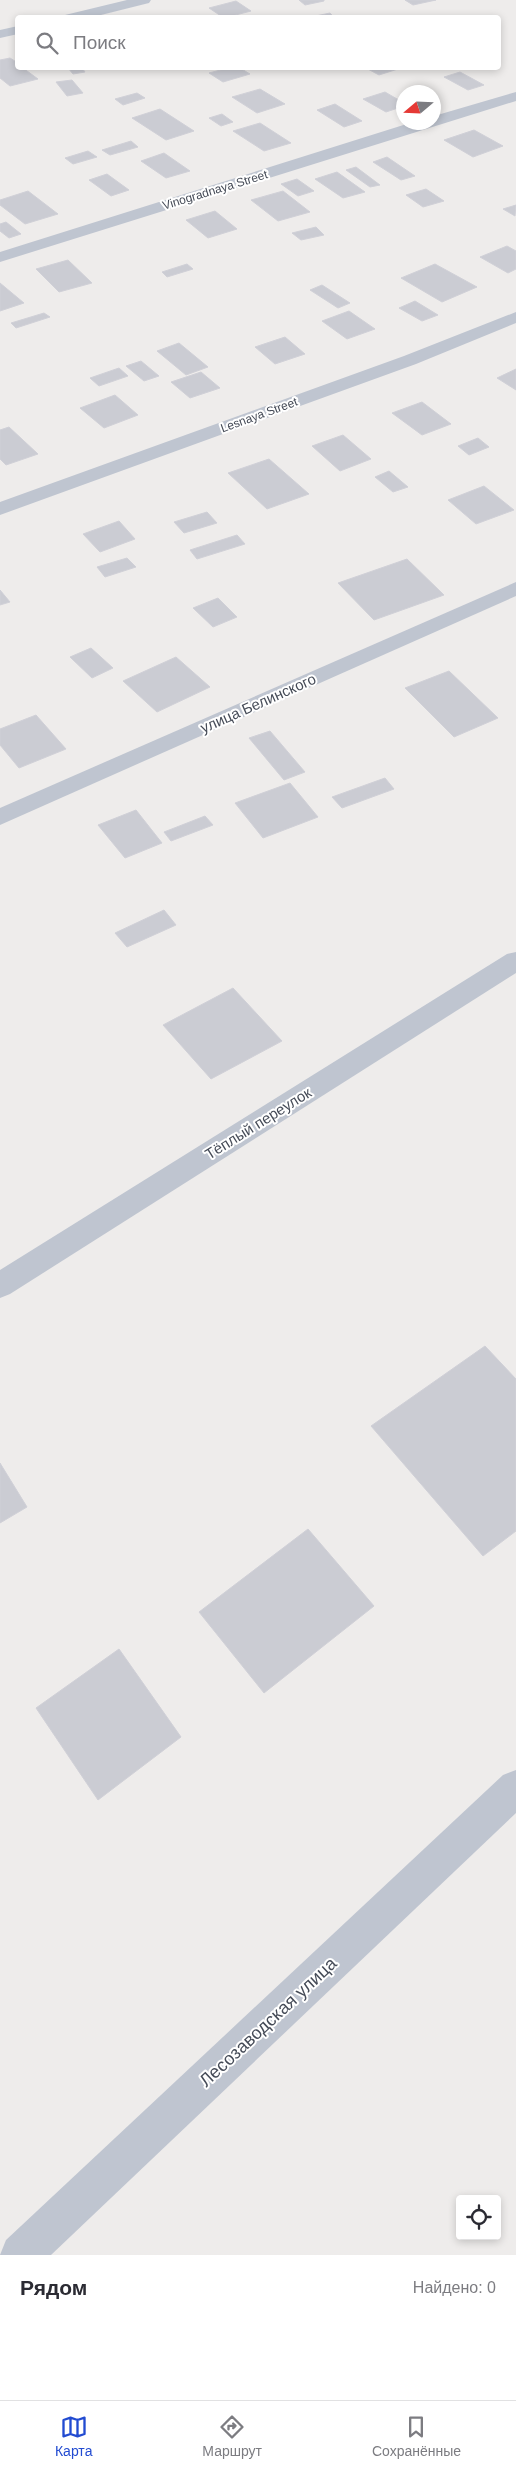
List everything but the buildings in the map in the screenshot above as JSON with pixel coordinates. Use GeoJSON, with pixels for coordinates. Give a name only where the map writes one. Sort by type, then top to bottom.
{"type":"FeatureCollection","features":[{"type":"Feature","properties":{"kind":"street"},"geometry":{"type":"LineString","coordinates":[[82,15],[144,0]]}},
{"type":"Feature","properties":{"kind":"street"},"geometry":{"type":"LineString","coordinates":[[0,34],[15,31]]}},
{"type":"Feature","properties":{"kind":"street"},"geometry":{"type":"LineString","coordinates":[[441,119],[516,96]]}},
{"type":"Feature","properties":{"kind":"street","name":"Vinogradnaya Street"},"geometry":{"type":"LineString","coordinates":[[0,257],[405,130]]}},
{"type":"Feature","properties":{"kind":"street","name":"Lesnaya Street"},"geometry":{"type":"LineString","coordinates":[[0,509],[410,360],[516,317]]}},
{"type":"Feature","properties":{"kind":"street","name":"улица Белинского"},"geometry":{"type":"LineString","coordinates":[[0,817],[516,588]]}},
{"type":"Feature","properties":{"kind":"street","name":"Тёплый переулок"},"geometry":{"type":"LineString","coordinates":[[0,1285],[516,961]]}},
{"type":"Feature","properties":{"kind":"street","name":"Лесозаводская улица"},"geometry":{"type":"LineString","coordinates":[[21,2255],[516,1788]]}}]}
